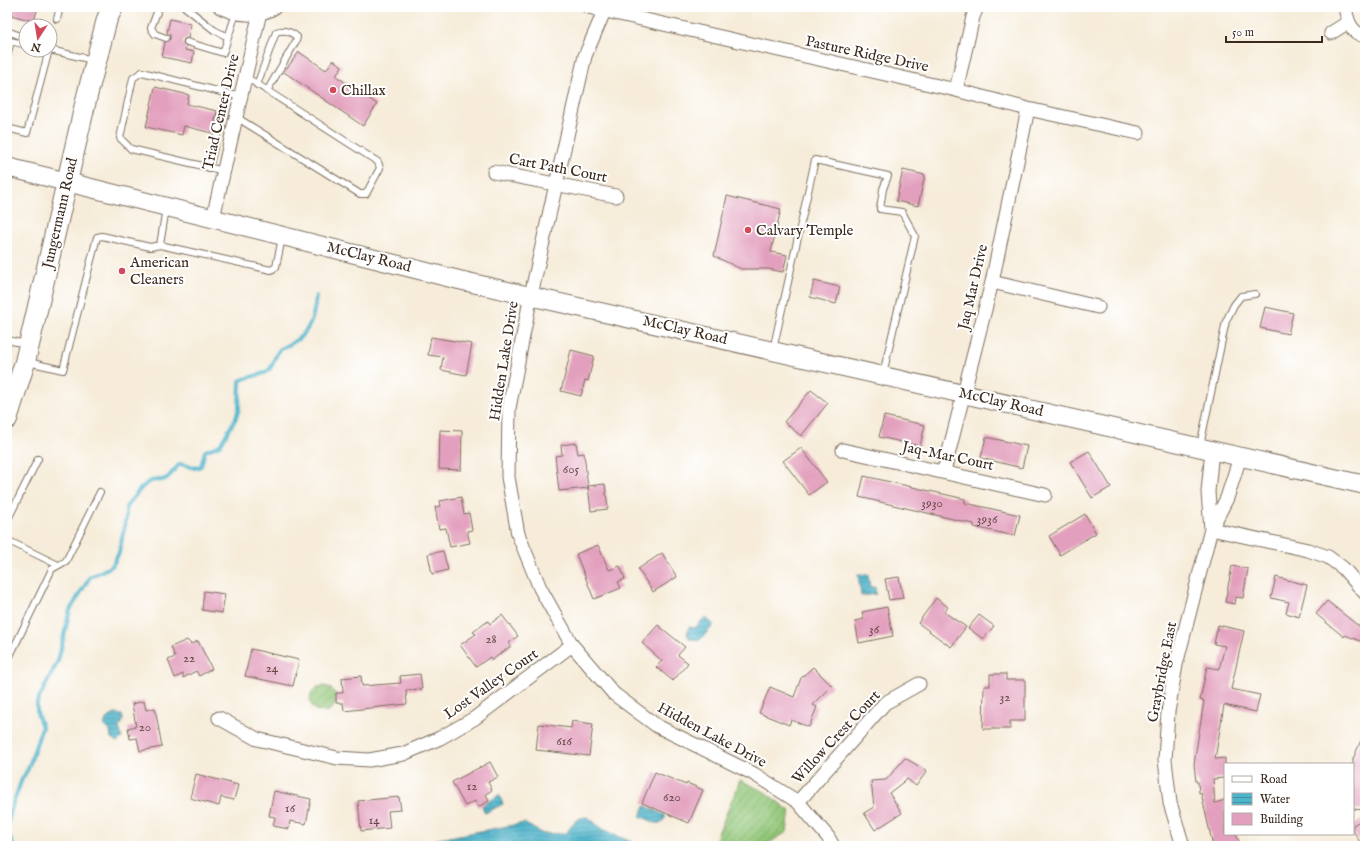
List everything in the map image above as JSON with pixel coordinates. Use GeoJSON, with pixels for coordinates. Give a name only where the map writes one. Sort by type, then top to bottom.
{"type":"FeatureCollection","features":[{"type":"Feature","properties":{"kind":"main road","name":"Jungermann Road"},"geometry":{"type":"LineString","coordinates":[[8,410],[27,353],[96,61],[107,19],[112,7]]}},
{"type":"Feature","properties":{"kind":"main road","name":"McClay Road"},"geometry":{"type":"LineString","coordinates":[[7,168],[530,295],[1365,485]]}},
{"type":"Feature","properties":{"kind":"street"},"geometry":{"type":"LineString","coordinates":[[220,7],[260,12],[275,7]]}},
{"type":"Feature","properties":{"kind":"street","name":"Pasture Ridge Drive"},"geometry":{"type":"LineString","coordinates":[[588,7],[604,9],[956,90],[1028,110],[1138,133]]}},
{"type":"Feature","properties":{"kind":"street"},"geometry":{"type":"LineString","coordinates":[[956,90],[977,7]]}},
{"type":"Feature","properties":{"kind":"street"},"geometry":{"type":"LineString","coordinates":[[1345,7],[1347,23],[1361,35],[1365,36]]}},
{"type":"Feature","properties":{"kind":"street","name":"Hidden Lake Drive"},"geometry":{"type":"LineString","coordinates":[[604,9],[585,56],[557,184],[530,295],[509,408],[508,477],[518,534],[540,588],[572,645],[614,694],[657,726],[754,774],[798,802],[828,837],[833,846]]}},
{"type":"Feature","properties":{"kind":"street","name":"Triad Center Drive"},"geometry":{"type":"LineString","coordinates":[[213,218],[260,12]]}},
{"type":"Feature","properties":{"kind":"street"},"geometry":{"type":"LineString","coordinates":[[1331,33],[1347,23]]}},
{"type":"Feature","properties":{"kind":"street","name":"Jaq Mar Drive"},"geometry":{"type":"LineString","coordinates":[[944,471],[992,282],[1028,110]]}},
{"type":"Feature","properties":{"kind":"street","name":"Cart Path Court"},"geometry":{"type":"LineString","coordinates":[[494,172],[616,196]]}},
{"type":"Feature","properties":{"kind":"street"},"geometry":{"type":"LineString","coordinates":[[992,282],[1098,307]]}},
{"type":"Feature","properties":{"kind":"street","name":"Graybridge East"},"geometry":{"type":"LineString","coordinates":[[1206,449],[1211,529]]}},
{"type":"Feature","properties":{"kind":"street","name":"Jaq-Mar Court"},"geometry":{"type":"LineString","coordinates":[[843,450],[944,471],[1045,495]]}},
{"type":"Feature","properties":{"kind":"street","name":"Graybridge East"},"geometry":{"type":"LineString","coordinates":[[1183,846],[1170,803],[1165,760],[1168,712],[1176,665],[1211,529],[1227,498],[1240,457]]}},
{"type":"Feature","properties":{"kind":"street"},"geometry":{"type":"LineString","coordinates":[[1211,529],[1308,550],[1328,557],[1343,568],[1365,593]]}},
{"type":"Feature","properties":{"kind":"street","name":"Lost Valley Court"},"geometry":{"type":"LineString","coordinates":[[219,718],[257,739],[338,758],[370,760],[403,754],[440,738],[475,718],[572,645]]}},
{"type":"Feature","properties":{"kind":"street","name":"Willow Crest Court"},"geometry":{"type":"LineString","coordinates":[[798,802],[885,703],[919,684]]}},
{"type":"Feature","properties":{"kind":"lane"},"geometry":{"type":"LineString","coordinates":[[57,18],[60,7]]}},
{"type":"Feature","properties":{"kind":"lane"},"geometry":{"type":"LineString","coordinates":[[159,7],[151,28],[155,34],[166,38]]}},
{"type":"Feature","properties":{"kind":"lane"},"geometry":{"type":"LineString","coordinates":[[185,7],[214,30],[228,36]]}},
{"type":"Feature","properties":{"kind":"lane"},"geometry":{"type":"LineString","coordinates":[[187,42],[223,53],[236,10]]}},
{"type":"Feature","properties":{"kind":"lane"},"geometry":{"type":"LineString","coordinates":[[257,85],[276,32],[282,30],[292,32],[297,36],[296,41],[267,90]]}},
{"type":"Feature","properties":{"kind":"lane"},"geometry":{"type":"LineString","coordinates":[[7,31],[18,35]]}},
{"type":"Feature","properties":{"kind":"lane"},"geometry":{"type":"LineString","coordinates":[[7,57],[9,41]]}},
{"type":"Feature","properties":{"kind":"lane"},"geometry":{"type":"LineString","coordinates":[[58,52],[96,61]]}},
{"type":"Feature","properties":{"kind":"lane"},"geometry":{"type":"LineString","coordinates":[[7,128],[27,133],[47,58]]}},
{"type":"Feature","properties":{"kind":"lane"},"geometry":{"type":"LineString","coordinates":[[224,171],[131,149],[120,138],[133,78],[142,72],[241,97]]}},
{"type":"Feature","properties":{"kind":"lane"},"geometry":{"type":"LineString","coordinates":[[236,117],[360,194],[366,194],[380,168],[378,162],[246,77]]}},
{"type":"Feature","properties":{"kind":"lane"},"geometry":{"type":"LineString","coordinates":[[209,168],[227,93]]}},
{"type":"Feature","properties":{"kind":"lane"},"geometry":{"type":"LineString","coordinates":[[773,350],[815,160],[888,176],[883,189],[880,209],[902,212],[915,236],[883,375]]}},
{"type":"Feature","properties":{"kind":"lane"},"geometry":{"type":"LineString","coordinates":[[160,244],[166,207]]}},
{"type":"Feature","properties":{"kind":"lane"},"geometry":{"type":"LineString","coordinates":[[7,340],[27,353],[63,370],[96,238],[102,236],[150,247],[160,244],[265,270],[271,270],[276,267],[283,236]]}},
{"type":"Feature","properties":{"kind":"lane"},"geometry":{"type":"LineString","coordinates":[[1206,449],[1226,321],[1234,305],[1241,296],[1256,294]]}},
{"type":"Feature","properties":{"kind":"lane"},"geometry":{"type":"LineString","coordinates":[[7,521],[38,459]]}},
{"type":"Feature","properties":{"kind":"lane"},"geometry":{"type":"LineString","coordinates":[[7,662],[52,569],[66,561],[72,552],[100,492]]}},
{"type":"Feature","properties":{"kind":"lane"},"geometry":{"type":"LineString","coordinates":[[7,540],[58,565]]}},
{"type":"Feature","properties":{"kind":"green space"},"geometry":{"type":"Polygon","coordinates":[[[323,686],[332,690],[336,699],[332,708],[323,712],[314,708],[310,699],[314,690],[323,686]]]}},
{"type":"Feature","properties":{"kind":"green space"},"geometry":{"type":"Polygon","coordinates":[[[740,780],[765,792],[790,811],[787,832],[764,846],[713,846],[740,780]]]}},
{"type":"Feature","properties":{"kind":"water"},"geometry":{"type":"Polygon","coordinates":[[[868,574],[870,587],[875,587],[876,594],[861,596],[858,575],[868,574]]]}},
{"type":"Feature","properties":{"kind":"water"},"geometry":{"type":"Polygon","coordinates":[[[705,617],[714,625],[700,640],[689,639],[689,635],[687,635],[689,627],[695,628],[705,617]]]}},
{"type":"Feature","properties":{"kind":"water"},"geometry":{"type":"Polygon","coordinates":[[[115,714],[122,715],[123,718],[119,727],[122,738],[117,742],[111,738],[110,731],[104,725],[106,719],[115,714]]]}},
{"type":"Feature","properties":{"kind":"water"},"geometry":{"type":"Polygon","coordinates":[[[499,795],[503,804],[485,813],[482,806],[499,795]]]}},
{"type":"Feature","properties":{"kind":"water"},"geometry":{"type":"Polygon","coordinates":[[[645,806],[665,815],[662,823],[656,823],[640,816],[645,806]]]}},
{"type":"Feature","properties":{"kind":"water"},"geometry":{"type":"Polygon","coordinates":[[[588,817],[602,829],[640,846],[428,846],[438,839],[524,823],[543,834],[567,833],[575,821],[580,818],[588,817]]]}},
{"type":"Feature","properties":{"kind":"building"},"geometry":{"type":"Polygon","coordinates":[[[7,7],[38,7],[35,18],[22,18],[7,14],[7,7]]]}},
{"type":"Feature","properties":{"kind":"building"},"geometry":{"type":"Polygon","coordinates":[[[170,19],[191,24],[188,38],[184,39],[183,43],[186,46],[185,50],[194,52],[192,63],[162,57],[165,42],[170,39],[170,35],[167,33],[170,19]]]}},
{"type":"Feature","properties":{"kind":"building","name":"Chillax"},"geometry":{"type":"Polygon","coordinates":[[[299,52],[326,70],[333,60],[342,66],[336,76],[377,104],[363,126],[284,72],[299,52]]]}},
{"type":"Feature","properties":{"kind":"building"},"geometry":{"type":"Polygon","coordinates":[[[155,87],[189,95],[187,104],[217,111],[212,133],[184,126],[182,135],[146,127],[155,87]]]}},
{"type":"Feature","properties":{"kind":"building"},"geometry":{"type":"Polygon","coordinates":[[[903,170],[925,175],[918,206],[896,201],[903,170]]]}},
{"type":"Feature","properties":{"kind":"building","name":"Calvary Temple"},"geometry":{"type":"Polygon","coordinates":[[[727,196],[781,209],[771,252],[787,255],[783,272],[768,269],[741,269],[714,256],[727,196]]]}},
{"type":"Feature","properties":{"kind":"building"},"geometry":{"type":"Polygon","coordinates":[[[814,281],[840,287],[836,304],[810,297],[814,281]]]}},
{"type":"Feature","properties":{"kind":"building"},"geometry":{"type":"Polygon","coordinates":[[[1265,307],[1293,313],[1288,334],[1260,328],[1265,307]]]}},
{"type":"Feature","properties":{"kind":"building"},"geometry":{"type":"Polygon","coordinates":[[[431,337],[472,344],[466,375],[441,370],[443,357],[428,355],[431,337]]]}},
{"type":"Feature","properties":{"kind":"building"},"geometry":{"type":"Polygon","coordinates":[[[571,350],[594,356],[588,381],[585,380],[581,396],[561,391],[571,350]]]}},
{"type":"Feature","properties":{"kind":"building"},"geometry":{"type":"Polygon","coordinates":[[[811,390],[828,403],[801,436],[784,422],[811,390]]]}},
{"type":"Feature","properties":{"kind":"building"},"geometry":{"type":"Polygon","coordinates":[[[884,416],[925,425],[920,446],[879,437],[884,416]]]}},
{"type":"Feature","properties":{"kind":"building"},"geometry":{"type":"Polygon","coordinates":[[[440,430],[462,431],[461,470],[439,469],[440,430]]]}},
{"type":"Feature","properties":{"kind":"building"},"geometry":{"type":"Polygon","coordinates":[[[986,437],[1027,446],[1022,468],[981,458],[986,437]]]}},
{"type":"Feature","properties":{"kind":"building"},"geometry":{"type":"Polygon","coordinates":[[[576,443],[578,454],[584,453],[588,488],[559,491],[555,456],[562,455],[561,445],[576,443]]]}},
{"type":"Feature","properties":{"kind":"building"},"geometry":{"type":"Polygon","coordinates":[[[801,448],[827,482],[809,495],[783,461],[801,448]]]}},
{"type":"Feature","properties":{"kind":"building"},"geometry":{"type":"Polygon","coordinates":[[[1089,451],[1111,487],[1092,498],[1070,462],[1089,451]]]}},
{"type":"Feature","properties":{"kind":"building"},"geometry":{"type":"Polygon","coordinates":[[[864,476],[965,499],[965,503],[1020,515],[1015,536],[974,527],[974,524],[859,497],[864,476]]]}},
{"type":"Feature","properties":{"kind":"building"},"geometry":{"type":"Polygon","coordinates":[[[605,484],[608,509],[591,511],[588,486],[605,484]]]}},
{"type":"Feature","properties":{"kind":"building"},"geometry":{"type":"Polygon","coordinates":[[[461,497],[464,514],[469,513],[472,530],[467,531],[470,543],[450,547],[446,528],[439,529],[435,507],[441,506],[440,501],[461,497]]]}},
{"type":"Feature","properties":{"kind":"building"},"geometry":{"type":"Polygon","coordinates":[[[1085,514],[1096,533],[1060,555],[1049,536],[1085,514]]]}},
{"type":"Feature","properties":{"kind":"building"},"geometry":{"type":"Polygon","coordinates":[[[598,545],[609,570],[620,566],[625,579],[618,582],[621,588],[594,599],[576,554],[598,545]]]}},
{"type":"Feature","properties":{"kind":"building"},"geometry":{"type":"Polygon","coordinates":[[[443,551],[448,570],[432,574],[428,554],[443,551]]]}},
{"type":"Feature","properties":{"kind":"building"},"geometry":{"type":"Polygon","coordinates":[[[662,553],[677,577],[653,592],[638,569],[662,553]]]}},
{"type":"Feature","properties":{"kind":"building"},"geometry":{"type":"Polygon","coordinates":[[[1232,566],[1248,569],[1243,598],[1236,597],[1235,604],[1225,602],[1232,566]]]}},
{"type":"Feature","properties":{"kind":"building"},"geometry":{"type":"Polygon","coordinates":[[[899,577],[903,598],[889,600],[885,579],[899,577]]]}},
{"type":"Feature","properties":{"kind":"building"},"geometry":{"type":"Polygon","coordinates":[[[1276,577],[1307,585],[1299,617],[1286,613],[1289,602],[1271,598],[1276,577]]]}},
{"type":"Feature","properties":{"kind":"building"},"geometry":{"type":"Polygon","coordinates":[[[204,591],[225,594],[222,613],[202,610],[204,591]]]}},
{"type":"Feature","properties":{"kind":"building"},"geometry":{"type":"Polygon","coordinates":[[[936,598],[948,607],[944,612],[966,627],[951,647],[918,623],[936,598]]]}},
{"type":"Feature","properties":{"kind":"building"},"geometry":{"type":"Polygon","coordinates":[[[1327,601],[1365,631],[1365,643],[1345,635],[1344,637],[1316,614],[1327,601]]]}},
{"type":"Feature","properties":{"kind":"building"},"geometry":{"type":"Polygon","coordinates":[[[887,607],[893,636],[859,643],[855,621],[864,619],[862,612],[887,607]]]}},
{"type":"Feature","properties":{"kind":"building"},"geometry":{"type":"Polygon","coordinates":[[[502,615],[518,636],[509,643],[511,646],[492,660],[490,657],[476,667],[460,645],[476,634],[473,632],[488,621],[490,624],[502,615]]]}},
{"type":"Feature","properties":{"kind":"building"},"geometry":{"type":"Polygon","coordinates":[[[979,615],[994,626],[983,639],[968,628],[979,615]]]}},
{"type":"Feature","properties":{"kind":"building"},"geometry":{"type":"Polygon","coordinates":[[[658,625],[685,647],[678,655],[688,663],[673,681],[656,667],[662,661],[642,643],[658,625]]]}},
{"type":"Feature","properties":{"kind":"building"},"geometry":{"type":"Polygon","coordinates":[[[1218,625],[1244,631],[1231,689],[1260,695],[1256,712],[1224,705],[1215,759],[1225,758],[1224,778],[1213,779],[1215,803],[1224,800],[1224,835],[1236,835],[1241,846],[1213,846],[1201,793],[1199,793],[1198,782],[1196,782],[1194,764],[1204,701],[1200,700],[1207,667],[1219,669],[1225,646],[1214,644],[1218,625]]]}},
{"type":"Feature","properties":{"kind":"building"},"geometry":{"type":"Polygon","coordinates":[[[187,640],[191,644],[198,641],[212,669],[199,676],[196,671],[183,678],[183,674],[175,678],[168,660],[175,657],[171,647],[187,640]]]}},
{"type":"Feature","properties":{"kind":"building"},"geometry":{"type":"Polygon","coordinates":[[[251,649],[299,660],[293,686],[245,676],[251,649]]]}},
{"type":"Feature","properties":{"kind":"building"},"geometry":{"type":"Polygon","coordinates":[[[813,667],[832,686],[813,705],[817,707],[809,727],[791,720],[789,725],[759,713],[770,687],[794,697],[801,678],[813,667]]]}},
{"type":"Feature","properties":{"kind":"building"},"geometry":{"type":"Polygon","coordinates":[[[420,674],[422,689],[406,690],[407,704],[344,711],[343,703],[336,703],[336,693],[343,693],[342,678],[361,676],[362,686],[401,683],[400,676],[420,674]]]}},
{"type":"Feature","properties":{"kind":"building"},"geometry":{"type":"Polygon","coordinates":[[[990,674],[1006,674],[1006,680],[1025,680],[1025,721],[1010,721],[1010,729],[983,729],[984,686],[990,686],[990,674]]]}},
{"type":"Feature","properties":{"kind":"building"},"geometry":{"type":"Polygon","coordinates":[[[144,701],[146,710],[155,708],[162,747],[140,751],[137,738],[130,739],[128,728],[136,726],[132,704],[144,701]]]}},
{"type":"Feature","properties":{"kind":"building"},"geometry":{"type":"Polygon","coordinates":[[[572,721],[593,724],[589,756],[536,750],[539,724],[571,728],[572,721]]]}},
{"type":"Feature","properties":{"kind":"building"},"geometry":{"type":"Polygon","coordinates":[[[1365,731],[1365,810],[1354,809],[1353,759],[1365,731]]]}},
{"type":"Feature","properties":{"kind":"building"},"geometry":{"type":"Polygon","coordinates":[[[905,758],[927,771],[916,786],[907,779],[889,793],[902,813],[875,830],[864,813],[874,807],[871,781],[886,780],[905,758]]]}},
{"type":"Feature","properties":{"kind":"building"},"geometry":{"type":"Polygon","coordinates":[[[490,762],[498,777],[488,782],[492,790],[486,794],[489,801],[478,807],[475,801],[465,806],[452,782],[490,762]]]}},
{"type":"Feature","properties":{"kind":"building"},"geometry":{"type":"Polygon","coordinates":[[[655,772],[686,785],[687,783],[703,790],[689,823],[642,803],[655,772]]]}},
{"type":"Feature","properties":{"kind":"building"},"geometry":{"type":"Polygon","coordinates":[[[196,774],[238,785],[234,800],[221,797],[219,806],[190,798],[196,774]]]}},
{"type":"Feature","properties":{"kind":"building"},"geometry":{"type":"Polygon","coordinates":[[[274,791],[311,799],[306,824],[290,821],[289,829],[273,826],[275,817],[269,816],[274,791]]]}},
{"type":"Feature","properties":{"kind":"building"},"geometry":{"type":"Polygon","coordinates":[[[399,797],[401,810],[388,811],[390,828],[361,831],[358,801],[399,797]]]}},
{"type":"Feature","properties":{"kind":"building"},"geometry":{"type":"Polygon","coordinates":[[[1365,818],[1365,846],[1362,846],[1354,832],[1354,824],[1365,818]]]}},
{"type":"Feature","properties":{"kind":"waterway"},"geometry":{"type":"LineString","coordinates":[[7,825],[11,809],[22,779],[28,769],[42,727],[37,713],[37,702],[58,661],[70,610],[90,577],[112,566],[119,553],[126,519],[126,507],[147,483],[153,480],[163,480],[167,478],[180,464],[195,468],[201,466],[205,451],[220,445],[236,418],[239,408],[240,381],[262,374],[269,370],[277,353],[303,334],[313,317],[316,296]]}},
{"type":"Feature","properties":{"kind":"waterway"},"geometry":{"type":"LineString","coordinates":[[7,832],[13,846]]}},
{"type":"Feature","properties":{"kind":"place","name":"Chillax"},"geometry":{"type":"Point","coordinates":[333,90]}},
{"type":"Feature","properties":{"kind":"place","name":"Calvary Temple"},"geometry":{"type":"Point","coordinates":[748,230]}},
{"type":"Feature","properties":{"kind":"place","name":"American Cleaners"},"geometry":{"type":"Point","coordinates":[122,271]}}]}
